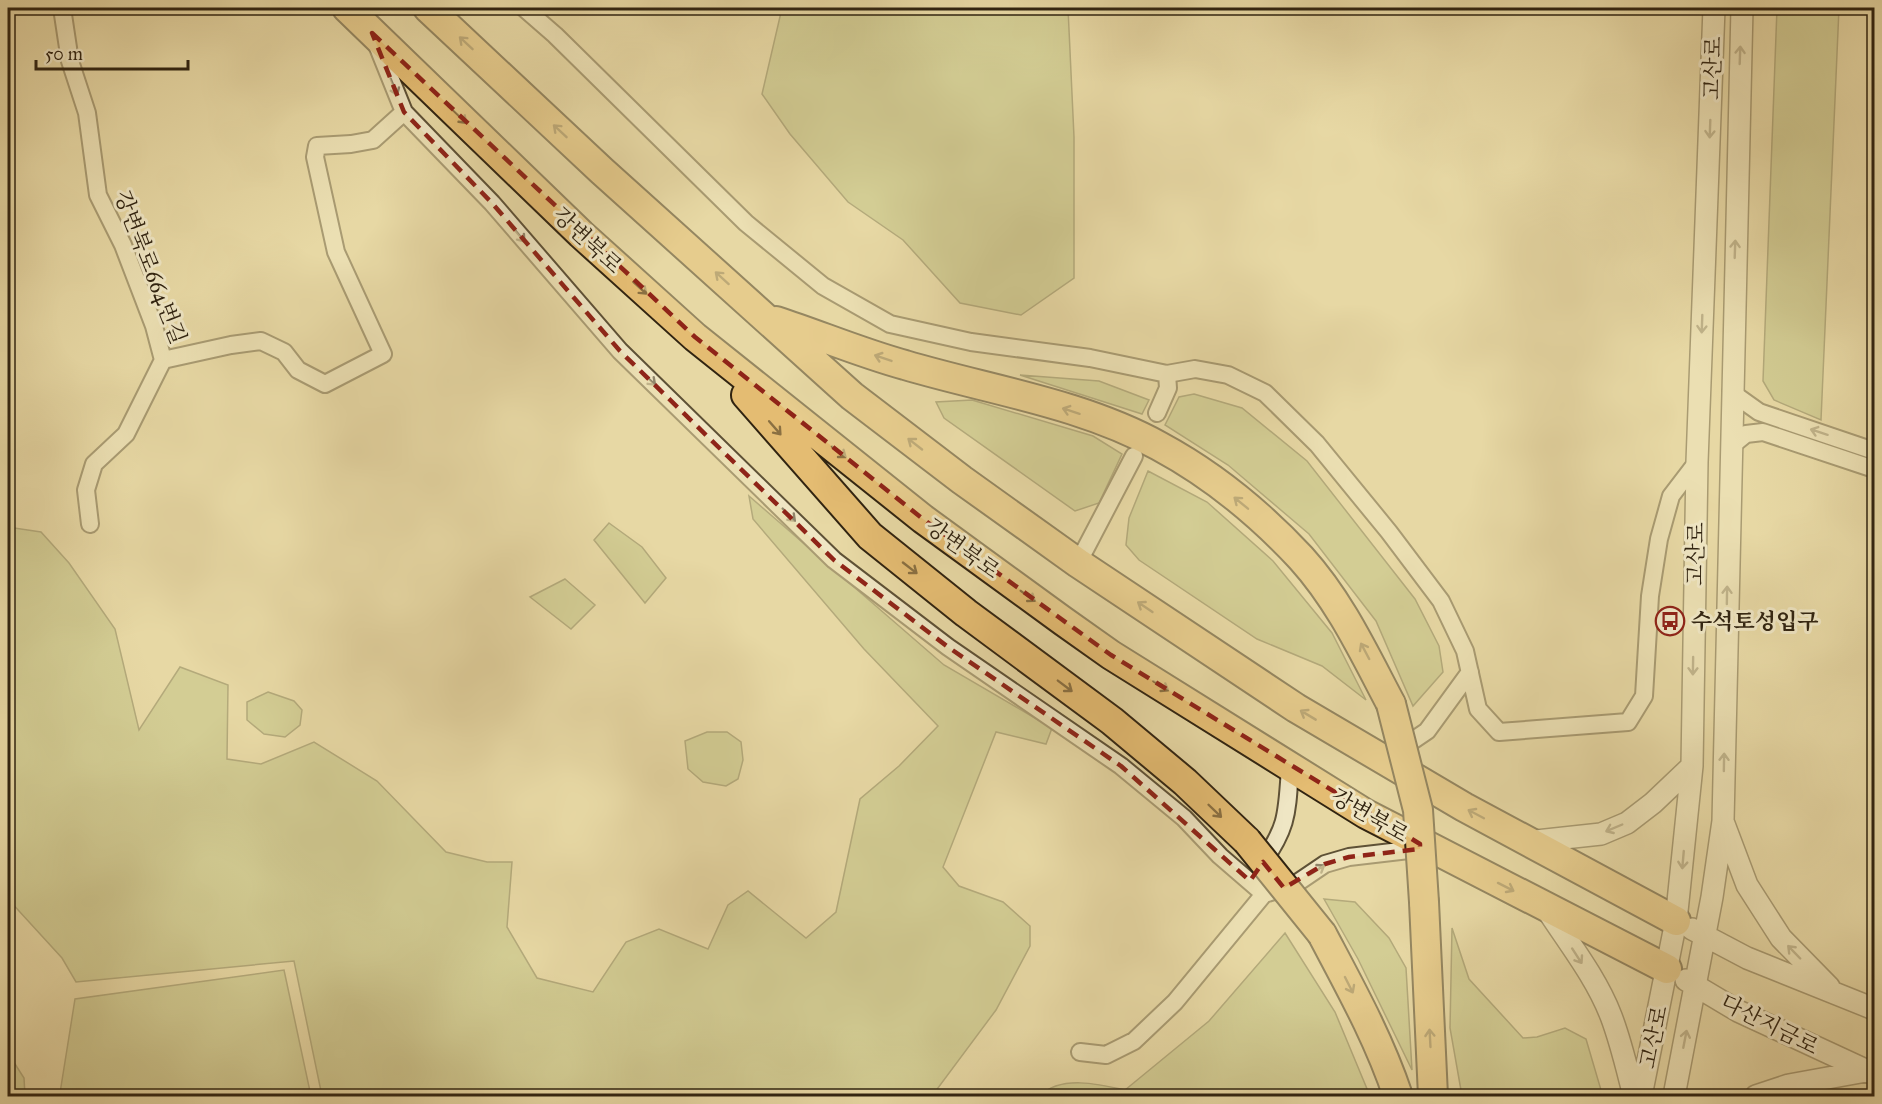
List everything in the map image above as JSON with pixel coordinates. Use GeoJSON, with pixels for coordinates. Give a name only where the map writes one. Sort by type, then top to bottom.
{"type":"FeatureCollection","features":[{"type":"Feature","properties":{"kind":"highway","name":"강변북로"},"geometry":{"type":"LineString","coordinates":[[347,8],[581,234],[695,337],[923,519],[1063,621],[1111,655],[1366,814],[1428,848],[1667,969]]}},
{"type":"Feature","properties":{"kind":"highway"},"geometry":{"type":"LineString","coordinates":[[428,8],[602,171],[852,396],[962,480],[1078,562],[1296,708],[1382,761],[1527,842],[1676,921]]}},
{"type":"Feature","properties":{"kind":"highway"},"geometry":{"type":"LineString","coordinates":[[765,317],[902,364],[1055,405],[1158,445],[1216,483],[1253,512],[1301,559],[1364,649],[1391,704],[1418,810],[1433,1096]]}},
{"type":"Feature","properties":{"kind":"highway"},"geometry":{"type":"LineString","coordinates":[[695,337],[870,536],[966,613],[1112,721],[1185,782],[1247,841],[1322,934],[1370,1027],[1398,1096]]}},
{"type":"Feature","properties":{"kind":"street","name":"강변북로664번길"},"geometry":{"type":"LineString","coordinates":[[62,8],[69,61],[87,113],[98,195],[123,245],[154,326],[163,360],[126,434],[94,464],[86,490],[90,524]]}},
{"type":"Feature","properties":{"kind":"street"},"geometry":{"type":"LineString","coordinates":[[524,8],[555,35],[746,223],[832,291],[890,324],[971,342],[1090,358],[1167,374],[1195,369],[1228,375],[1265,393],[1317,444],[1389,532],[1441,601],[1465,651],[1478,709],[1499,732],[1628,722],[1644,696],[1650,596],[1659,539],[1671,496],[1697,462]]}},
{"type":"Feature","properties":{"kind":"street","name":"고산로"},"geometry":{"type":"LineString","coordinates":[[1641,1096],[1676,921],[1692,766],[1697,462],[1714,8]]}},
{"type":"Feature","properties":{"kind":"street","name":"고산로"},"geometry":{"type":"LineString","coordinates":[[1674,1096],[1723,821],[1731,392],[1742,8]]}},
{"type":"Feature","properties":{"kind":"street"},"geometry":{"type":"LineString","coordinates":[[372,33],[404,112],[492,203],[620,351],[834,560],[948,647],[1121,766],[1184,818],[1220,856],[1264,894]]}},
{"type":"Feature","properties":{"kind":"street"},"geometry":{"type":"LineString","coordinates":[[163,360],[261,341],[284,352],[298,370],[326,384],[383,354],[336,252],[315,157],[317,146],[373,140],[404,112]]}},
{"type":"Feature","properties":{"kind":"street"},"geometry":{"type":"LineString","coordinates":[[1157,413],[1168,388],[1167,374]]}},
{"type":"Feature","properties":{"kind":"street"},"geometry":{"type":"LineString","coordinates":[[1731,392],[1759,412],[1875,451]]}},
{"type":"Feature","properties":{"kind":"street"},"geometry":{"type":"LineString","coordinates":[[1730,447],[1746,434],[1763,432],[1875,469]]}},
{"type":"Feature","properties":{"kind":"street"},"geometry":{"type":"LineString","coordinates":[[1078,562],[1134,456]]}},
{"type":"Feature","properties":{"kind":"street"},"geometry":{"type":"LineString","coordinates":[[1382,761],[1427,731],[1470,672]]}},
{"type":"Feature","properties":{"kind":"street"},"geometry":{"type":"LineString","coordinates":[[1527,842],[1601,834],[1627,823],[1653,803],[1692,766]]}},
{"type":"Feature","properties":{"kind":"street"},"geometry":{"type":"LineString","coordinates":[[1250,881],[1277,844],[1287,816],[1290,767]]}},
{"type":"Feature","properties":{"kind":"street"},"geometry":{"type":"LineString","coordinates":[[1723,821],[1747,885],[1781,938],[1835,993]]}},
{"type":"Feature","properties":{"kind":"street"},"geometry":{"type":"LineString","coordinates":[[1080,1052],[1106,1055],[1134,1041],[1174,1002],[1264,894],[1294,885],[1325,864],[1349,857],[1428,848]]}},
{"type":"Feature","properties":{"kind":"street"},"geometry":{"type":"LineString","coordinates":[[1545,907],[1591,977],[1610,1014],[1623,1051],[1634,1096]]}},
{"type":"Feature","properties":{"kind":"street"},"geometry":{"type":"LineString","coordinates":[[1676,921],[1748,958],[1875,1010]]}},
{"type":"Feature","properties":{"kind":"street","name":"다산지금로"},"geometry":{"type":"LineString","coordinates":[[1667,969],[1738,1011],[1870,1073]]}},
{"type":"Feature","properties":{"kind":"street"},"geometry":{"type":"LineString","coordinates":[[1756,1096],[1789,1086],[1870,1073]]}},
{"type":"Feature","properties":{"kind":"highlighted area"},"geometry":{"type":"Polygon","coordinates":[[[372,33],[695,337],[923,519],[1111,655],[1420,844],[1420,849],[1349,857],[1325,864],[1284,888],[1263,862],[1250,881],[1121,766],[948,647],[834,560],[620,351],[492,203],[404,112],[372,33]]]}},
{"type":"Feature","properties":{"kind":"green space"},"geometry":{"type":"Polygon","coordinates":[[[782,8],[1068,8],[1074,137],[1074,278],[1021,315],[960,303],[903,240],[848,202],[790,134],[762,94],[782,8]]]}},
{"type":"Feature","properties":{"kind":"green space"},"geometry":{"type":"Polygon","coordinates":[[[1777,8],[1839,8],[1821,420],[1774,400],[1763,381],[1777,8]]]}},
{"type":"Feature","properties":{"kind":"green space"},"geometry":{"type":"Polygon","coordinates":[[[1020,375],[1099,381],[1149,400],[1142,414],[1020,375]]]}},
{"type":"Feature","properties":{"kind":"green space"},"geometry":{"type":"Polygon","coordinates":[[[1194,394],[1242,408],[1307,461],[1415,599],[1439,646],[1443,672],[1413,706],[1376,621],[1309,534],[1228,465],[1165,425],[1179,397],[1194,394]]]}},
{"type":"Feature","properties":{"kind":"green space"},"geometry":{"type":"Polygon","coordinates":[[[972,400],[1093,436],[1122,454],[1099,503],[1075,511],[944,418],[936,402],[972,400]]]}},
{"type":"Feature","properties":{"kind":"green space"},"geometry":{"type":"Polygon","coordinates":[[[1148,471],[1207,502],[1273,561],[1332,633],[1366,700],[1322,666],[1257,639],[1139,560],[1126,545],[1129,518],[1148,471]]]}},
{"type":"Feature","properties":{"kind":"green space"},"geometry":{"type":"Polygon","coordinates":[[[749,496],[944,665],[1052,728],[1046,744],[996,732],[943,867],[959,886],[1003,902],[1030,926],[1030,946],[996,1010],[932,1096],[322,1096],[294,961],[76,982],[62,958],[8,899],[8,527],[41,532],[69,563],[115,629],[139,730],[180,667],[228,685],[227,759],[261,764],[314,742],[377,781],[446,852],[487,862],[512,862],[507,927],[537,978],[593,992],[626,942],[659,929],[708,949],[728,905],[748,891],[806,938],[836,912],[860,799],[899,766],[938,726],[864,649],[753,519],[749,496]]]}},
{"type":"Feature","properties":{"kind":"green space"},"geometry":{"type":"Polygon","coordinates":[[[609,523],[642,547],[666,578],[645,603],[594,540],[609,523]]]}},
{"type":"Feature","properties":{"kind":"green space"},"geometry":{"type":"Polygon","coordinates":[[[565,579],[595,605],[571,629],[530,597],[565,579]]]}},
{"type":"Feature","properties":{"kind":"green space"},"geometry":{"type":"Polygon","coordinates":[[[268,692],[294,701],[302,710],[300,725],[285,737],[264,734],[247,720],[247,702],[268,692]]]}},
{"type":"Feature","properties":{"kind":"green space"},"geometry":{"type":"Polygon","coordinates":[[[707,732],[727,732],[741,742],[743,760],[738,779],[726,786],[703,782],[688,769],[685,741],[707,732]]]}},
{"type":"Feature","properties":{"kind":"green space"},"geometry":{"type":"Polygon","coordinates":[[[1324,899],[1355,902],[1389,938],[1406,968],[1412,1070],[1358,959],[1324,899]]]}},
{"type":"Feature","properties":{"kind":"green space"},"geometry":{"type":"Polygon","coordinates":[[[1452,928],[1469,979],[1523,1038],[1537,1037],[1565,1028],[1586,1039],[1601,1090],[1600,1096],[1462,1096],[1450,1028],[1452,928]]]}},
{"type":"Feature","properties":{"kind":"green space"},"geometry":{"type":"Polygon","coordinates":[[[1285,933],[1335,1012],[1370,1096],[1040,1096],[1048,1089],[1069,1083],[1104,1085],[1125,1090],[1209,1021],[1285,933]]]}},
{"type":"Feature","properties":{"kind":"green space"},"geometry":{"type":"Polygon","coordinates":[[[284,970],[311,1096],[66,1096],[60,1093],[75,999],[284,970]]]}},
{"type":"Feature","properties":{"kind":"green space"},"geometry":{"type":"Polygon","coordinates":[[[8,1053],[24,1078],[25,1096],[8,1096],[8,1053]]]}},
{"type":"Feature","properties":{"kind":"place","name":"수석토성입구"},"geometry":{"type":"Point","coordinates":[1670,621]}}]}
